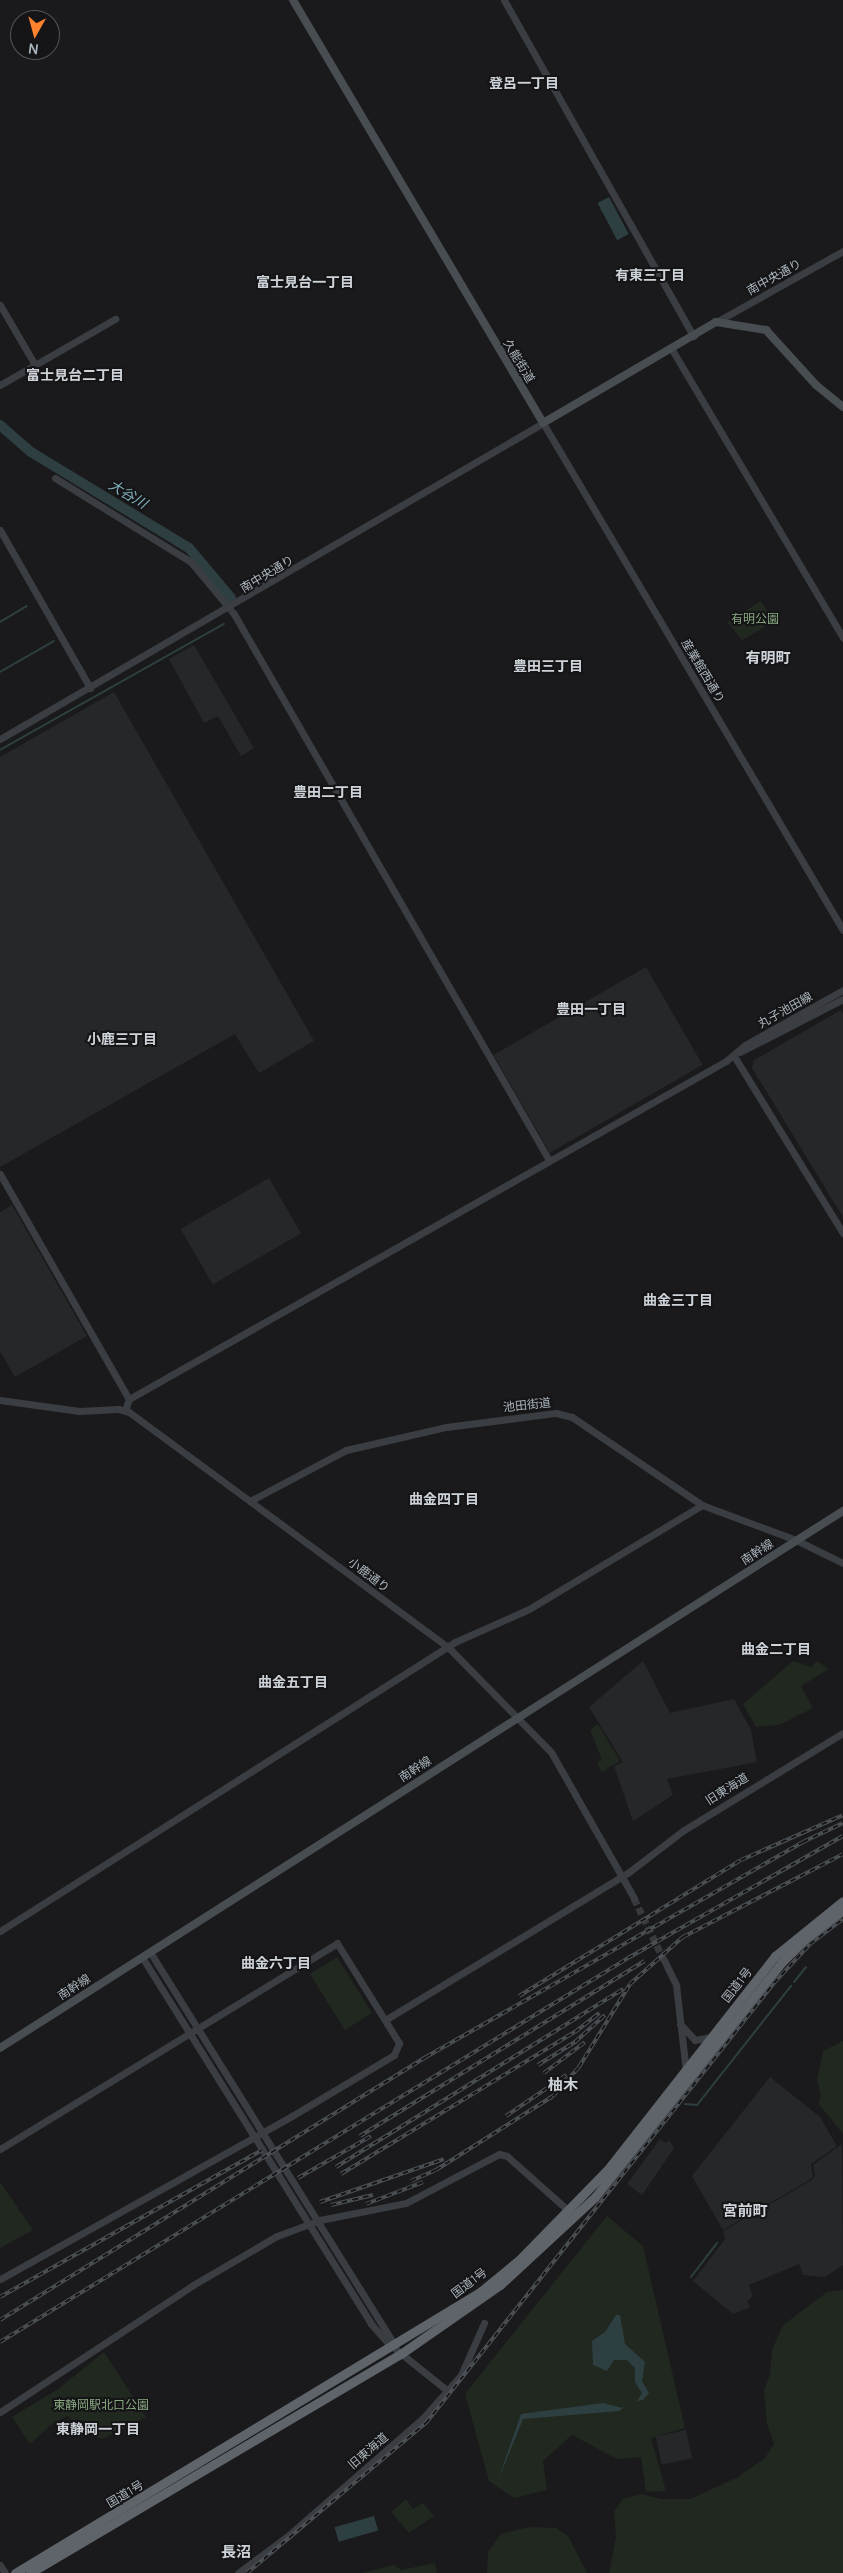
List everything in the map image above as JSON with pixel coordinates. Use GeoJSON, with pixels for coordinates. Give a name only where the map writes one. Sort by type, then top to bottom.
{"type":"FeatureCollection","features":[{"type":"Feature","properties":{"kind":"highway","name":"国道1号"},"geometry":{"type":"LineString","coordinates":[[572,2214],[775,1956],[843,1900]]}},
{"type":"Feature","properties":{"kind":"highway","name":"国道1号"},"geometry":{"type":"LineString","coordinates":[[30,2573],[500,2286],[572,2214],[682,2088],[789,1954],[843,1910]]}},
{"type":"Feature","properties":{"kind":"highway","name":"国道1号"},"geometry":{"type":"LineString","coordinates":[[16,2573],[398,2349]]}},
{"type":"Feature","properties":{"kind":"main road","name":"久能街道"},"geometry":{"type":"LineString","coordinates":[[293,0],[543,423]]}},
{"type":"Feature","properties":{"kind":"main road"},"geometry":{"type":"LineString","coordinates":[[543,423],[716,322],[766,330],[816,385],[843,407]]}},
{"type":"Feature","properties":{"kind":"main road","name":"南幹線"},"geometry":{"type":"LineString","coordinates":[[0,2048],[843,1511]]}},
{"type":"Feature","properties":{"kind":"street"},"geometry":{"type":"LineString","coordinates":[[504,0],[693,336]]}},
{"type":"Feature","properties":{"kind":"street","name":"南中央通り"},"geometry":{"type":"LineString","coordinates":[[716,322],[843,251]]}},
{"type":"Feature","properties":{"kind":"street"},"geometry":{"type":"LineString","coordinates":[[0,305],[35,365]]}},
{"type":"Feature","properties":{"kind":"street"},"geometry":{"type":"LineString","coordinates":[[0,385],[115,319]]}},
{"type":"Feature","properties":{"kind":"street"},"geometry":{"type":"LineString","coordinates":[[671,348],[843,638]]}},
{"type":"Feature","properties":{"kind":"street","name":"南中央通り"},"geometry":{"type":"LineString","coordinates":[[0,739],[230,609],[543,423]]}},
{"type":"Feature","properties":{"kind":"street","name":"産業館西通り"},"geometry":{"type":"LineString","coordinates":[[543,423],[843,930]]}},
{"type":"Feature","properties":{"kind":"street"},"geometry":{"type":"LineString","coordinates":[[55,478],[186,558],[230,609],[549,1160]]}},
{"type":"Feature","properties":{"kind":"street"},"geometry":{"type":"LineString","coordinates":[[0,530],[90,688]]}},
{"type":"Feature","properties":{"kind":"street","name":"丸子池田線"},"geometry":{"type":"LineString","coordinates":[[129,1399],[726,1061],[843,990]]}},
{"type":"Feature","properties":{"kind":"street","name":"丸子池田線"},"geometry":{"type":"LineString","coordinates":[[793,1022],[843,999]]}},
{"type":"Feature","properties":{"kind":"street"},"geometry":{"type":"LineString","coordinates":[[737,1054],[843,1232]]}},
{"type":"Feature","properties":{"kind":"street"},"geometry":{"type":"LineString","coordinates":[[0,1174],[129,1399],[125,1410],[84,1411],[0,1400]]}},
{"type":"Feature","properties":{"kind":"street","name":"小鹿通り"},"geometry":{"type":"LineString","coordinates":[[125,1410],[448,1647],[519,1717],[556,1760],[634,1898]]}},
{"type":"Feature","properties":{"kind":"street","name":"池田街道"},"geometry":{"type":"LineString","coordinates":[[250,1502],[346,1450],[446,1427],[551,1413],[572,1417],[702,1505],[796,1540],[843,1563]]}},
{"type":"Feature","properties":{"kind":"street"},"geometry":{"type":"LineString","coordinates":[[0,1931],[448,1647],[529,1609],[702,1505]]}},
{"type":"Feature","properties":{"kind":"street","name":"旧東海道"},"geometry":{"type":"LineString","coordinates":[[385,2020],[629,1872],[684,1830],[843,1733]]}},
{"type":"Feature","properties":{"kind":"street"},"geometry":{"type":"LineString","coordinates":[[0,2149],[336,1944],[400,2045],[394,2055],[0,2279]]}},
{"type":"Feature","properties":{"kind":"street"},"geometry":{"type":"LineString","coordinates":[[150,1952],[198,2028],[240,2105],[319,2236],[398,2349],[448,2391]]}},
{"type":"Feature","properties":{"kind":"street"},"geometry":{"type":"LineString","coordinates":[[142,1957],[190,2033],[240,2105]]}},
{"type":"Feature","properties":{"kind":"street"},"geometry":{"type":"LineString","coordinates":[[664,1960],[676,1985],[686,2070],[682,2088]]}},
{"type":"Feature","properties":{"kind":"street"},"geometry":{"type":"LineString","coordinates":[[680,2024],[695,2040],[705,2040],[714,2035]]}},
{"type":"Feature","properties":{"kind":"street"},"geometry":{"type":"LineString","coordinates":[[686,2070],[703,2062]]}},
{"type":"Feature","properties":{"kind":"street"},"geometry":{"type":"LineString","coordinates":[[0,2412],[193,2285],[277,2236],[320,2220],[406,2203],[499,2154],[507,2156],[572,2214]]}},
{"type":"Feature","properties":{"kind":"street","name":"旧東海道"},"geometry":{"type":"LineString","coordinates":[[238,2573],[388,2449],[448,2391],[467,2364],[484,2323]]}},
{"type":"Feature","properties":{"kind":"street"},"geometry":{"type":"LineString","coordinates":[[0,2564],[5,2573]]}},
{"type":"Feature","properties":{"kind":"shaded area"},"geometry":{"type":"Polygon","coordinates":[[[609,197],[629,234],[617,240],[598,203],[609,197]]]}},
{"type":"Feature","properties":{"kind":"shaded area"},"geometry":{"type":"Polygon","coordinates":[[[194,645],[254,748],[241,756],[218,716],[204,723],[169,659],[194,645]]]}},
{"type":"Feature","properties":{"kind":"shaded area"},"geometry":{"type":"Polygon","coordinates":[[[114,692],[314,1041],[259,1073],[235,1034],[0,1167],[0,757],[114,692]]]}},
{"type":"Feature","properties":{"kind":"shaded area"},"geometry":{"type":"Polygon","coordinates":[[[646,967],[702,1065],[550,1153],[494,1055],[646,967]]]}},
{"type":"Feature","properties":{"kind":"shaded area"},"geometry":{"type":"Polygon","coordinates":[[[841,1010],[843,1014],[843,1217],[752,1068],[754,1060],[841,1010]]]}},
{"type":"Feature","properties":{"kind":"shaded area"},"geometry":{"type":"Polygon","coordinates":[[[269,1178],[301,1233],[213,1284],[181,1229],[269,1178]]]}},
{"type":"Feature","properties":{"kind":"shaded area"},"geometry":{"type":"Polygon","coordinates":[[[12,1205],[87,1336],[15,1377],[0,1351],[0,1212],[12,1205]]]}},
{"type":"Feature","properties":{"kind":"shaded area"},"geometry":{"type":"Polygon","coordinates":[[[643,1661],[670,1713],[734,1699],[751,1730],[757,1762],[667,1779],[673,1795],[633,1821],[614,1766],[623,1762],[589,1707],[643,1661]]]}},
{"type":"Feature","properties":{"kind":"shaded area"},"geometry":{"type":"Polygon","coordinates":[[[770,2077],[820,2117],[837,2146],[811,2164],[813,2178],[723,2230],[692,2176],[770,2077]]]}},
{"type":"Feature","properties":{"kind":"shaded area"},"geometry":{"type":"Polygon","coordinates":[[[660,2139],[666,2143],[669,2140],[674,2148],[642,2195],[627,2184],[660,2139]]]}},
{"type":"Feature","properties":{"kind":"shaded area"},"geometry":{"type":"Polygon","coordinates":[[[842,2144],[843,2265],[825,2277],[803,2275],[799,2264],[749,2285],[753,2296],[747,2301],[750,2307],[733,2314],[693,2281],[725,2239],[723,2231],[812,2180],[815,2176],[813,2165],[842,2144]]]}},
{"type":"Feature","properties":{"kind":"shaded area"},"geometry":{"type":"Polygon","coordinates":[[[616,2315],[620,2315],[625,2344],[645,2362],[642,2381],[649,2393],[643,2400],[637,2401],[642,2393],[635,2382],[635,2368],[627,2360],[614,2360],[607,2371],[593,2365],[592,2341],[605,2332],[616,2315]]]}},
{"type":"Feature","properties":{"kind":"shaded area"},"geometry":{"type":"Polygon","coordinates":[[[631,2402],[619,2411],[523,2419],[497,2483],[521,2414],[603,2403],[622,2408],[631,2402]]]}},
{"type":"Feature","properties":{"kind":"shaded area"},"geometry":{"type":"Polygon","coordinates":[[[686,2430],[692,2458],[662,2465],[656,2436],[686,2430]]]}},
{"type":"Feature","properties":{"kind":"shaded area"},"geometry":{"type":"Polygon","coordinates":[[[374,2516],[378,2530],[339,2542],[335,2527],[374,2516]]]}},
{"type":"Feature","properties":{"kind":"green space","name":"有明公園"},"geometry":{"type":"Polygon","coordinates":[[[761,601],[774,622],[742,640],[727,622],[761,601]]]}},
{"type":"Feature","properties":{"kind":"green space"},"geometry":{"type":"Polygon","coordinates":[[[793,1661],[811,1667],[817,1661],[829,1669],[801,1686],[813,1708],[779,1725],[756,1727],[743,1704],[793,1661]]]}},
{"type":"Feature","properties":{"kind":"green space"},"geometry":{"type":"Polygon","coordinates":[[[598,1724],[620,1761],[602,1772],[597,1763],[602,1760],[590,1730],[598,1724]]]}},
{"type":"Feature","properties":{"kind":"green space"},"geometry":{"type":"Polygon","coordinates":[[[337,1957],[372,2013],[345,2030],[310,1974],[337,1957]]]}},
{"type":"Feature","properties":{"kind":"green space"},"geometry":{"type":"Polygon","coordinates":[[[843,2041],[843,2134],[818,2103],[821,2096],[817,2079],[823,2051],[843,2041]]]}},
{"type":"Feature","properties":{"kind":"green space"},"geometry":{"type":"Polygon","coordinates":[[[0,2182],[33,2230],[0,2248],[0,2182]]]}},
{"type":"Feature","properties":{"kind":"green space"},"geometry":{"type":"Polygon","coordinates":[[[607,2216],[643,2246],[685,2428],[651,2438],[666,2491],[646,2492],[641,2457],[617,2459],[572,2435],[543,2461],[547,2490],[514,2498],[489,2481],[465,2394],[607,2216]]]}},
{"type":"Feature","properties":{"kind":"green space"},"geometry":{"type":"Polygon","coordinates":[[[843,2290],[843,2573],[609,2573],[616,2537],[614,2512],[623,2499],[641,2494],[661,2499],[690,2499],[736,2478],[765,2458],[774,2444],[767,2424],[764,2390],[770,2375],[772,2350],[783,2325],[827,2292],[843,2290]]]}},
{"type":"Feature","properties":{"kind":"green space","name":"東静岡駅北口公園"},"geometry":{"type":"Polygon","coordinates":[[[104,2352],[146,2417],[102,2439],[83,2433],[68,2416],[54,2422],[30,2444],[12,2417],[58,2389],[104,2352]]]}},
{"type":"Feature","properties":{"kind":"green space"},"geometry":{"type":"Polygon","coordinates":[[[406,2499],[413,2509],[423,2503],[434,2516],[409,2533],[391,2512],[406,2499]]]}},
{"type":"Feature","properties":{"kind":"green space"},"geometry":{"type":"Polygon","coordinates":[[[529,2527],[556,2528],[568,2536],[587,2573],[487,2573],[488,2552],[501,2534],[529,2527]]]}},
{"type":"Feature","properties":{"kind":"green space"},"geometry":{"type":"Polygon","coordinates":[[[435,2563],[437,2573],[362,2573],[394,2565],[401,2570],[435,2563]]]}},
{"type":"Feature","properties":{"kind":"waterway","name":"大谷川"},"geometry":{"type":"LineString","coordinates":[[0,425],[31,452],[189,548],[231,598]]}},
{"type":"Feature","properties":{"kind":"waterway"},"geometry":{"type":"LineString","coordinates":[[0,622],[27,606]]}},
{"type":"Feature","properties":{"kind":"waterway"},"geometry":{"type":"LineString","coordinates":[[0,750],[224,624]]}},
{"type":"Feature","properties":{"kind":"waterway"},"geometry":{"type":"LineString","coordinates":[[0,672],[54,641]]}},
{"type":"Feature","properties":{"kind":"waterway"},"geometry":{"type":"LineString","coordinates":[[794,1982],[806,1967]]}},
{"type":"Feature","properties":{"kind":"waterway"},"geometry":{"type":"LineString","coordinates":[[685,2104],[697,2105],[791,1986]]}},
{"type":"Feature","properties":{"kind":"waterway"},"geometry":{"type":"LineString","coordinates":[[691,2277],[717,2243]]}},
{"type":"Feature","properties":{"kind":"tunnel"},"geometry":{"type":"LineString","coordinates":[[634,1898],[664,1960]]}},
{"type":"Feature","properties":{"kind":"railway"},"geometry":{"type":"LineString","coordinates":[[519,1996],[741,1860],[843,1815]]}},
{"type":"Feature","properties":{"kind":"railway"},"geometry":{"type":"LineString","coordinates":[[0,2320],[426,2057],[803,1842],[843,1823]]}},
{"type":"Feature","properties":{"kind":"railway"},"geometry":{"type":"LineString","coordinates":[[0,2342],[628,1958],[843,1836]]}},
{"type":"Feature","properties":{"kind":"railway"},"geometry":{"type":"LineString","coordinates":[[411,2181],[436,2170],[553,2096],[579,2067],[630,1984],[683,1937],[843,1854]]}},
{"type":"Feature","properties":{"kind":"railway"},"geometry":{"type":"LineString","coordinates":[[247,2573],[426,2423],[774,1983],[810,1944],[843,1919]]}},
{"type":"Feature","properties":{"kind":"railway"},"geometry":{"type":"LineString","coordinates":[[360,2136],[645,1961]]}},
{"type":"Feature","properties":{"kind":"railway"},"geometry":{"type":"LineString","coordinates":[[336,2167],[623,1989]]}},
{"type":"Feature","properties":{"kind":"railway"},"geometry":{"type":"LineString","coordinates":[[341,2174],[575,2032],[599,2013]]}},
{"type":"Feature","properties":{"kind":"railway"},"geometry":{"type":"LineString","coordinates":[[538,2065],[575,2042],[605,2015]]}},
{"type":"Feature","properties":{"kind":"railway"},"geometry":{"type":"LineString","coordinates":[[544,2073],[585,2042]]}},
{"type":"Feature","properties":{"kind":"railway"},"geometry":{"type":"LineString","coordinates":[[506,2116],[566,2075]]}},
{"type":"Feature","properties":{"kind":"railway"},"geometry":{"type":"LineString","coordinates":[[298,2178],[371,2136]]}},
{"type":"Feature","properties":{"kind":"railway"},"geometry":{"type":"LineString","coordinates":[[0,2297],[262,2150]]}},
{"type":"Feature","properties":{"kind":"railway"},"geometry":{"type":"LineString","coordinates":[[320,2202],[444,2159]]}},
{"type":"Feature","properties":{"kind":"railway"},"geometry":{"type":"LineString","coordinates":[[366,2204],[423,2182]]}},
{"type":"Feature","properties":{"kind":"railway"},"geometry":{"type":"LineString","coordinates":[[331,2205],[373,2195]]}},
{"type":"Feature","properties":{"kind":"district","name":"登呂一丁目"},"geometry":{"type":"Point","coordinates":[524,83]}},
{"type":"Feature","properties":{"kind":"district","name":"有東三丁目"},"geometry":{"type":"Point","coordinates":[650,275]}},
{"type":"Feature","properties":{"kind":"district","name":"富士見台一丁目"},"geometry":{"type":"Point","coordinates":[305,282]}},
{"type":"Feature","properties":{"kind":"district","name":"富士見台二丁目"},"geometry":{"type":"Point","coordinates":[75,375]}},
{"type":"Feature","properties":{"kind":"district","name":"有明町"},"geometry":{"type":"Point","coordinates":[768,658]}},
{"type":"Feature","properties":{"kind":"district","name":"豊田三丁目"},"geometry":{"type":"Point","coordinates":[548,666]}},
{"type":"Feature","properties":{"kind":"district","name":"豊田二丁目"},"geometry":{"type":"Point","coordinates":[328,792]}},
{"type":"Feature","properties":{"kind":"district","name":"豊田一丁目"},"geometry":{"type":"Point","coordinates":[591,1009]}},
{"type":"Feature","properties":{"kind":"district","name":"小鹿三丁目"},"geometry":{"type":"Point","coordinates":[122,1039]}},
{"type":"Feature","properties":{"kind":"district","name":"曲金三丁目"},"geometry":{"type":"Point","coordinates":[678,1300]}},
{"type":"Feature","properties":{"kind":"district","name":"曲金四丁目"},"geometry":{"type":"Point","coordinates":[444,1499]}},
{"type":"Feature","properties":{"kind":"district","name":"曲金二丁目"},"geometry":{"type":"Point","coordinates":[776,1649]}},
{"type":"Feature","properties":{"kind":"district","name":"曲金五丁目"},"geometry":{"type":"Point","coordinates":[293,1682]}},
{"type":"Feature","properties":{"kind":"district","name":"曲金六丁目"},"geometry":{"type":"Point","coordinates":[276,1963]}},
{"type":"Feature","properties":{"kind":"district","name":"柚木"},"geometry":{"type":"Point","coordinates":[563,2085]}},
{"type":"Feature","properties":{"kind":"district","name":"宮前町"},"geometry":{"type":"Point","coordinates":[745,2211]}},
{"type":"Feature","properties":{"kind":"district","name":"東静岡一丁目"},"geometry":{"type":"Point","coordinates":[98,2429]}},
{"type":"Feature","properties":{"kind":"district","name":"長沼"},"geometry":{"type":"Point","coordinates":[236,2552]}}]}
